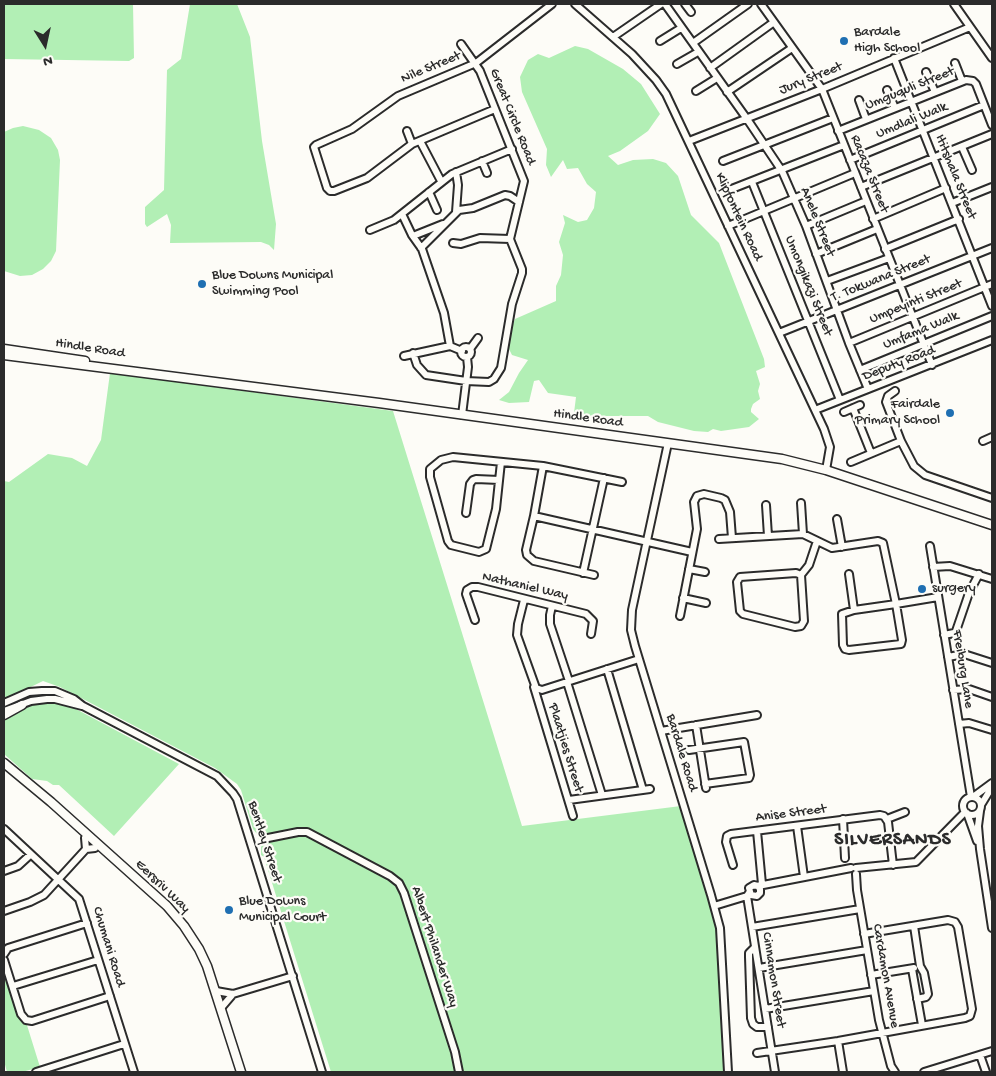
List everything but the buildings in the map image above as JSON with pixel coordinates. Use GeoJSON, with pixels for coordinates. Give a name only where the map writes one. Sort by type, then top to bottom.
{"type":"FeatureCollection","features":[{"type":"Feature","properties":{"kind":"main road","name":"Hindle Road"},"geometry":{"type":"LineString","coordinates":[[4,349],[173,376]]}},
{"type":"Feature","properties":{"kind":"main road","name":"Hindle Road"},"geometry":{"type":"LineString","coordinates":[[4,355],[668,442],[782,459],[826,470],[992,525]]}},
{"type":"Feature","properties":{"kind":"main road"},"geometry":{"type":"LineString","coordinates":[[4,715],[22,705]]}},
{"type":"Feature","properties":{"kind":"main road","name":"Eersriv Way"},"geometry":{"type":"LineString","coordinates":[[4,764],[162,908],[181,929],[194,948],[204,972],[236,1072]]}},
{"type":"Feature","properties":{"kind":"main road","name":"Eersriv Way"},"geometry":{"type":"LineString","coordinates":[[4,764],[51,802],[172,912],[184,926],[199,949],[216,991],[241,1072]]}},
{"type":"Feature","properties":{"kind":"street","name":"Nile Street"},"geometry":{"type":"LineString","coordinates":[[412,144],[367,178],[334,191],[330,191],[327,188],[314,147],[356,127],[398,96],[476,63],[552,4]]}},
{"type":"Feature","properties":{"kind":"street","name":"Klipfontein Road"},"geometry":{"type":"LineString","coordinates":[[575,4],[632,54],[666,94],[828,439],[830,447],[826,470]]}},
{"type":"Feature","properties":{"kind":"street"},"geometry":{"type":"LineString","coordinates":[[613,37],[660,4]]}},
{"type":"Feature","properties":{"kind":"street","name":"Anele Street"},"geometry":{"type":"LineString","coordinates":[[665,4],[782,170],[806,226],[868,390]]}},
{"type":"Feature","properties":{"kind":"street"},"geometry":{"type":"LineString","coordinates":[[685,4],[691,12]]}},
{"type":"Feature","properties":{"kind":"street"},"geometry":{"type":"LineString","coordinates":[[693,43],[748,4]]}},
{"type":"Feature","properties":{"kind":"street","name":"Racaza Street"},"geometry":{"type":"LineString","coordinates":[[761,4],[822,89],[932,365]]}},
{"type":"Feature","properties":{"kind":"street"},"geometry":{"type":"LineString","coordinates":[[957,5],[992,58]]}},
{"type":"Feature","properties":{"kind":"street"},"geometry":{"type":"LineString","coordinates":[[710,68],[774,22]]}},
{"type":"Feature","properties":{"kind":"street","name":"Jury Street"},"geometry":{"type":"LineString","coordinates":[[689,141],[822,89],[970,27]]}},
{"type":"Feature","properties":{"kind":"street"},"geometry":{"type":"LineString","coordinates":[[660,41],[681,28]]}},
{"type":"Feature","properties":{"kind":"street","name":"Great Circle Road"},"geometry":{"type":"LineString","coordinates":[[461,44],[476,63],[524,182],[510,239]]}},
{"type":"Feature","properties":{"kind":"street"},"geometry":{"type":"LineString","coordinates":[[728,92],[792,48]]}},
{"type":"Feature","properties":{"kind":"street"},"geometry":{"type":"LineString","coordinates":[[677,64],[698,52]]}},
{"type":"Feature","properties":{"kind":"street","name":"Ititshala Street"},"geometry":{"type":"LineString","coordinates":[[894,58],[992,306]]}},
{"type":"Feature","properties":{"kind":"street"},"geometry":{"type":"LineString","coordinates":[[955,62],[962,81]]}},
{"type":"Feature","properties":{"kind":"street"},"geometry":{"type":"LineString","coordinates":[[926,72],[935,92]]}},
{"type":"Feature","properties":{"kind":"street"},"geometry":{"type":"LineString","coordinates":[[696,91],[717,78]]}},
{"type":"Feature","properties":{"kind":"street","name":"Umguquli Street"},"geometry":{"type":"LineString","coordinates":[[838,131],[962,81],[973,81],[976,84],[992,126]]}},
{"type":"Feature","properties":{"kind":"street"},"geometry":{"type":"LineString","coordinates":[[887,90],[895,108]]}},
{"type":"Feature","properties":{"kind":"street"},"geometry":{"type":"LineString","coordinates":[[859,100],[866,119]]}},
{"type":"Feature","properties":{"kind":"street","name":"Umdlali Walk"},"geometry":{"type":"LineString","coordinates":[[850,160],[984,105]]}},
{"type":"Feature","properties":{"kind":"street"},"geometry":{"type":"LineString","coordinates":[[407,131],[412,144],[495,109]]}},
{"type":"Feature","properties":{"kind":"street"},"geometry":{"type":"LineString","coordinates":[[723,161],[833,118]]}},
{"type":"Feature","properties":{"kind":"street"},"geometry":{"type":"LineString","coordinates":[[861,187],[992,134]]}},
{"type":"Feature","properties":{"kind":"street"},"geometry":{"type":"LineString","coordinates":[[420,141],[441,181]]}},
{"type":"Feature","properties":{"kind":"street"},"geometry":{"type":"LineString","coordinates":[[729,190],[844,145]]}},
{"type":"Feature","properties":{"kind":"street"},"geometry":{"type":"LineString","coordinates":[[962,147],[972,170]]}},
{"type":"Feature","properties":{"kind":"street"},"geometry":{"type":"LineString","coordinates":[[370,230],[402,214],[441,181],[456,172],[512,149]]}},
{"type":"Feature","properties":{"kind":"street"},"geometry":{"type":"LineString","coordinates":[[482,160],[487,173]]}},
{"type":"Feature","properties":{"kind":"street"},"geometry":{"type":"LineString","coordinates":[[456,172],[458,185],[456,212]]}},
{"type":"Feature","properties":{"kind":"street"},"geometry":{"type":"LineString","coordinates":[[728,226],[855,173]]}},
{"type":"Feature","properties":{"kind":"street","name":"Umongikazi Street"},"geometry":{"type":"LineString","coordinates":[[752,182],[840,400]]}},
{"type":"Feature","properties":{"kind":"street"},"geometry":{"type":"LineString","coordinates":[[952,203],[992,187]]}},
{"type":"Feature","properties":{"kind":"street"},"geometry":{"type":"LineString","coordinates":[[873,219],[946,188]]}},
{"type":"Feature","properties":{"kind":"street"},"geometry":{"type":"LineString","coordinates":[[429,192],[437,210]]}},
{"type":"Feature","properties":{"kind":"street"},"geometry":{"type":"LineString","coordinates":[[421,248],[456,212],[473,208],[505,195],[512,196],[519,202]]}},
{"type":"Feature","properties":{"kind":"street"},"geometry":{"type":"LineString","coordinates":[[806,226],[866,200]]}},
{"type":"Feature","properties":{"kind":"street"},"geometry":{"type":"LineString","coordinates":[[402,214],[421,248],[444,313],[450,346]]}},
{"type":"Feature","properties":{"kind":"street"},"geometry":{"type":"LineString","coordinates":[[885,248],[959,219]]}},
{"type":"Feature","properties":{"kind":"street"},"geometry":{"type":"LineString","coordinates":[[413,236],[444,224]]}},
{"type":"Feature","properties":{"kind":"street"},"geometry":{"type":"LineString","coordinates":[[816,254],[877,229]]}},
{"type":"Feature","properties":{"kind":"street"},"geometry":{"type":"LineString","coordinates":[[413,353],[416,363],[424,374],[466,381],[489,382],[496,378],[501,368],[512,304],[522,271],[510,239],[480,238],[461,244],[453,243]]}},
{"type":"Feature","properties":{"kind":"street","name":"T. Tokwana Street"},"geometry":{"type":"LineString","coordinates":[[779,334],[992,248]]}},
{"type":"Feature","properties":{"kind":"street"},"geometry":{"type":"LineString","coordinates":[[827,281],[889,258]]}},
{"type":"Feature","properties":{"kind":"street","name":"Umpeyinti Street"},"geometry":{"type":"LineString","coordinates":[[849,343],[992,284]]}},
{"type":"Feature","properties":{"kind":"street","name":"Umfama Walk"},"geometry":{"type":"LineString","coordinates":[[860,370],[992,316]]}},
{"type":"Feature","properties":{"kind":"street"},"geometry":{"type":"LineString","coordinates":[[462,415],[467,357],[470,355],[470,349],[478,338]]}},
{"type":"Feature","properties":{"kind":"street","name":"Deputy Road"},"geometry":{"type":"LineString","coordinates":[[815,410],[992,340]]}},
{"type":"Feature","properties":{"kind":"street"},"geometry":{"type":"LineString","coordinates":[[404,356],[450,346],[462,350],[466,347],[470,349]]}},
{"type":"Feature","properties":{"kind":"street"},"geometry":{"type":"LineString","coordinates":[[462,350],[463,356],[467,357]]}},
{"type":"Feature","properties":{"kind":"street"},"geometry":{"type":"LineString","coordinates":[[895,392],[888,396],[886,402],[901,441],[919,472],[992,498]]}},
{"type":"Feature","properties":{"kind":"street"},"geometry":{"type":"LineString","coordinates":[[844,412],[857,407],[871,453]]}},
{"type":"Feature","properties":{"kind":"street"},"geometry":{"type":"LineString","coordinates":[[983,441],[992,437]]}},
{"type":"Feature","properties":{"kind":"street"},"geometry":{"type":"LineString","coordinates":[[851,462],[901,441]]}},
{"type":"Feature","properties":{"kind":"street","name":"Bardale Road"},"geometry":{"type":"LineString","coordinates":[[668,442],[631,622],[632,638],[714,906],[720,934],[728,1072]]}},
{"type":"Feature","properties":{"kind":"street"},"geometry":{"type":"LineString","coordinates":[[501,462],[496,509],[486,550],[479,552],[451,545],[448,541],[430,477],[430,469],[441,460],[453,457],[543,466],[622,482]]}},
{"type":"Feature","properties":{"kind":"street"},"geometry":{"type":"LineString","coordinates":[[543,466],[526,550],[528,558],[534,562],[594,575]]}},
{"type":"Feature","properties":{"kind":"street"},"geometry":{"type":"LineString","coordinates":[[583,573],[604,478]]}},
{"type":"Feature","properties":{"kind":"street"},"geometry":{"type":"LineString","coordinates":[[466,513],[472,480],[499,480]]}},
{"type":"Feature","properties":{"kind":"street"},"geometry":{"type":"LineString","coordinates":[[680,616],[697,529],[694,500],[699,494],[725,500],[730,512],[732,538]]}},
{"type":"Feature","properties":{"kind":"street"},"geometry":{"type":"LineString","coordinates":[[801,503],[803,534]]}},
{"type":"Feature","properties":{"kind":"street"},"geometry":{"type":"LineString","coordinates":[[766,505],[768,536]]}},
{"type":"Feature","properties":{"kind":"street"},"geometry":{"type":"LineString","coordinates":[[534,516],[692,552]]}},
{"type":"Feature","properties":{"kind":"street"},"geometry":{"type":"LineString","coordinates":[[837,519],[842,547]]}},
{"type":"Feature","properties":{"kind":"street"},"geometry":{"type":"LineString","coordinates":[[719,539],[803,534],[830,548],[878,542],[884,544],[896,604],[901,644],[897,646],[845,649],[843,645],[842,614],[854,610],[896,604],[938,597]]}},
{"type":"Feature","properties":{"kind":"street"},"geometry":{"type":"LineString","coordinates":[[801,575],[796,572],[740,577],[738,582],[740,611],[743,614],[799,627],[804,622],[801,575],[809,565],[817,542]]}},
{"type":"Feature","properties":{"kind":"street","name":"Freiburg Lane"},"geometry":{"type":"LineString","coordinates":[[930,546],[972,797]]}},
{"type":"Feature","properties":{"kind":"street"},"geometry":{"type":"LineString","coordinates":[[933,567],[950,566],[992,579]]}},
{"type":"Feature","properties":{"kind":"street"},"geometry":{"type":"LineString","coordinates":[[689,569],[705,572]]}},
{"type":"Feature","properties":{"kind":"street"},"geometry":{"type":"LineString","coordinates":[[849,574],[854,610]]}},
{"type":"Feature","properties":{"kind":"street"},"geometry":{"type":"LineString","coordinates":[[944,635],[956,631],[969,593],[979,574]]}},
{"type":"Feature","properties":{"kind":"street","name":"Nathaniel Way"},"geometry":{"type":"LineString","coordinates":[[475,620],[467,598],[467,590],[469,588],[478,588],[589,616],[593,621],[591,634]]}},
{"type":"Feature","properties":{"kind":"street"},"geometry":{"type":"LineString","coordinates":[[683,598],[706,603]]}},
{"type":"Feature","properties":{"kind":"street","name":"Plaatjies Street"},"geometry":{"type":"LineString","coordinates":[[524,600],[517,635],[573,816]]}},
{"type":"Feature","properties":{"kind":"street"},"geometry":{"type":"LineString","coordinates":[[552,606],[550,624],[602,795]]}},
{"type":"Feature","properties":{"kind":"street"},"geometry":{"type":"LineString","coordinates":[[948,656],[964,654],[992,663]]}},
{"type":"Feature","properties":{"kind":"street"},"geometry":{"type":"LineString","coordinates":[[534,686],[542,690],[638,659]]}},
{"type":"Feature","properties":{"kind":"street"},"geometry":{"type":"LineString","coordinates":[[569,800],[646,790],[607,669]]}},
{"type":"Feature","properties":{"kind":"street"},"geometry":{"type":"LineString","coordinates":[[953,690],[969,689],[992,697]]}},
{"type":"Feature","properties":{"kind":"street","name":"Bentley Street"},"geometry":{"type":"LineString","coordinates":[[4,702],[29,692],[48,690],[74,699],[83,706],[216,776],[233,793],[237,799],[322,1070]]}},
{"type":"Feature","properties":{"kind":"street","name":"Bentley Street"},"geometry":{"type":"LineString","coordinates":[[4,711],[39,700],[55,699],[83,706]]}},
{"type":"Feature","properties":{"kind":"street"},"geometry":{"type":"LineString","coordinates":[[661,731],[757,715]]}},
{"type":"Feature","properties":{"kind":"street"},"geometry":{"type":"LineString","coordinates":[[959,724],[969,723],[992,730]]}},
{"type":"Feature","properties":{"kind":"street"},"geometry":{"type":"LineString","coordinates":[[689,750],[700,748],[744,742],[750,776],[749,778],[705,786],[700,748],[696,725]]}},
{"type":"Feature","properties":{"kind":"street"},"geometry":{"type":"LineString","coordinates":[[980,849],[964,803],[992,785]]}},
{"type":"Feature","properties":{"kind":"street"},"geometry":{"type":"LineString","coordinates":[[992,785],[981,808],[978,826],[992,928]]}},
{"type":"Feature","properties":{"kind":"street"},"geometry":{"type":"LineString","coordinates":[[972,797],[979,799],[981,808]]}},
{"type":"Feature","properties":{"kind":"street"},"geometry":{"type":"LineString","coordinates":[[966,812],[973,815],[981,808]]}},
{"type":"Feature","properties":{"kind":"street","name":"Anise Street"},"geometry":{"type":"LineString","coordinates":[[733,864],[726,843],[727,836],[732,834],[878,815],[887,819],[905,812]]}},
{"type":"Feature","properties":{"kind":"street"},"geometry":{"type":"LineString","coordinates":[[760,885],[918,861],[966,812]]}},
{"type":"Feature","properties":{"kind":"street"},"geometry":{"type":"LineString","coordinates":[[887,819],[894,865]]}},
{"type":"Feature","properties":{"kind":"street"},"geometry":{"type":"LineString","coordinates":[[843,820],[845,858]]}},
{"type":"Feature","properties":{"kind":"street"},"geometry":{"type":"LineString","coordinates":[[797,826],[804,877]]}},
{"type":"Feature","properties":{"kind":"street","name":"Chumani Road"},"geometry":{"type":"LineString","coordinates":[[4,829],[79,899],[134,1072]]}},
{"type":"Feature","properties":{"kind":"street"},"geometry":{"type":"LineString","coordinates":[[714,906],[748,895],[758,896],[760,885],[757,831]]}},
{"type":"Feature","properties":{"kind":"street","name":"Albert Philander Way"},"geometry":{"type":"LineString","coordinates":[[268,838],[307,832],[390,876],[399,884],[404,893],[460,1072]]}},
{"type":"Feature","properties":{"kind":"street"},"geometry":{"type":"LineString","coordinates":[[85,838],[86,849]]}},
{"type":"Feature","properties":{"kind":"street"},"geometry":{"type":"LineString","coordinates":[[4,910],[39,899],[86,849],[95,848]]}},
{"type":"Feature","properties":{"kind":"street"},"geometry":{"type":"LineString","coordinates":[[4,870],[18,866],[30,854]]}},
{"type":"Feature","properties":{"kind":"street","name":"Cardamon Avenue"},"geometry":{"type":"LineString","coordinates":[[854,871],[888,1068],[895,1072]]}},
{"type":"Feature","properties":{"kind":"street","name":"Cinnamon Street"},"geometry":{"type":"LineString","coordinates":[[748,895],[775,1072]]}},
{"type":"Feature","properties":{"kind":"street"},"geometry":{"type":"LineString","coordinates":[[752,927],[860,909]]}},
{"type":"Feature","properties":{"kind":"street"},"geometry":{"type":"LineString","coordinates":[[757,1053],[838,1041],[970,1016],[972,1009],[957,924],[948,920],[864,934]]}},
{"type":"Feature","properties":{"kind":"street"},"geometry":{"type":"LineString","coordinates":[[4,954],[8,948],[87,923]]}},
{"type":"Feature","properties":{"kind":"street"},"geometry":{"type":"LineString","coordinates":[[914,926],[920,966],[924,972],[928,995],[917,999]]}},
{"type":"Feature","properties":{"kind":"street"},"geometry":{"type":"LineString","coordinates":[[755,946],[749,957],[751,1020],[757,1027],[768,1027]]}},
{"type":"Feature","properties":{"kind":"street"},"geometry":{"type":"LineString","coordinates":[[759,968],[867,950]]}},
{"type":"Feature","properties":{"kind":"street"},"geometry":{"type":"LineString","coordinates":[[4,960],[21,1014],[26,1020],[29,1021],[110,996]]}},
{"type":"Feature","properties":{"kind":"street"},"geometry":{"type":"LineString","coordinates":[[13,986],[98,960]]}},
{"type":"Feature","properties":{"kind":"street"},"geometry":{"type":"LineString","coordinates":[[871,975],[912,969],[920,966]]}},
{"type":"Feature","properties":{"kind":"street"},"geometry":{"type":"LineString","coordinates":[[912,969],[922,1025]]}},
{"type":"Feature","properties":{"kind":"street"},"geometry":{"type":"LineString","coordinates":[[216,991],[233,994],[293,976]]}},
{"type":"Feature","properties":{"kind":"street"},"geometry":{"type":"LineString","coordinates":[[766,1009],[874,991]]}},
{"type":"Feature","properties":{"kind":"street"},"geometry":{"type":"LineString","coordinates":[[221,1008],[233,994]]}},
{"type":"Feature","properties":{"kind":"street"},"geometry":{"type":"LineString","coordinates":[[838,1041],[843,1072]]}},
{"type":"Feature","properties":{"kind":"street"},"geometry":{"type":"LineString","coordinates":[[36,1072],[124,1044]]}},
{"type":"Feature","properties":{"kind":"street"},"geometry":{"type":"LineString","coordinates":[[924,1072],[991,1052]]}},
{"type":"Feature","properties":{"kind":"street"},"geometry":{"type":"LineString","coordinates":[[980,1055],[986,1072]]}},
{"type":"Feature","properties":{"kind":"green space"},"geometry":{"type":"Polygon","coordinates":[[[4,4],[133,4],[134,58],[129,61],[4,59],[4,4]]]}},
{"type":"Feature","properties":{"kind":"green space"},"geometry":{"type":"Polygon","coordinates":[[[190,4],[237,4],[250,37],[262,141],[276,224],[274,250],[269,245],[261,242],[170,243],[171,225],[167,214],[147,227],[145,224],[145,207],[164,190],[167,70],[181,59],[190,4]]]}},
{"type":"Feature","properties":{"kind":"green space"},"geometry":{"type":"Polygon","coordinates":[[[575,46],[588,49],[623,69],[641,84],[660,114],[648,131],[620,151],[608,156],[618,165],[633,160],[653,159],[666,163],[678,176],[691,215],[719,243],[764,359],[765,367],[756,371],[760,384],[758,391],[760,399],[753,404],[751,409],[751,412],[759,419],[749,427],[721,431],[713,429],[708,432],[694,431],[658,422],[648,416],[587,416],[574,413],[576,397],[548,393],[539,380],[534,381],[529,402],[509,403],[499,400],[509,392],[528,360],[512,355],[506,343],[515,319],[556,301],[556,286],[561,275],[563,255],[559,242],[565,223],[563,215],[578,222],[587,220],[594,208],[596,192],[587,184],[578,168],[567,169],[563,160],[551,177],[546,165],[547,149],[522,92],[520,77],[528,60],[538,54],[549,58],[575,46]]]}},
{"type":"Feature","properties":{"kind":"green space"},"geometry":{"type":"Polygon","coordinates":[[[23,126],[39,130],[51,138],[58,150],[60,160],[56,251],[51,261],[43,269],[32,275],[20,276],[4,271],[4,132],[23,126]]]}},
{"type":"Feature","properties":{"kind":"green space"},"geometry":{"type":"Polygon","coordinates":[[[110,373],[393,411],[522,826],[681,806],[713,912],[718,942],[725,1072],[331,1072],[264,857],[261,855],[261,845],[253,829],[241,790],[237,784],[215,768],[60,687],[43,681],[4,700],[4,481],[9,482],[48,454],[72,458],[87,466],[101,440],[110,373]]]}},
{"type":"Feature","properties":{"kind":"green space"},"geometry":{"type":"Polygon","coordinates":[[[49,702],[62,703],[74,708],[179,764],[114,836],[59,785],[32,779],[4,754],[4,717],[31,705],[49,702]]]}},
{"type":"Feature","properties":{"kind":"green space"},"geometry":{"type":"Polygon","coordinates":[[[4,965],[20,1018],[26,1022],[40,1067],[22,1072],[7,1072],[4,1061],[4,965]]]}},
{"type":"Feature","properties":{"kind":"place","name":"Bardale High School"},"geometry":{"type":"Point","coordinates":[844,41]}},
{"type":"Feature","properties":{"kind":"place","name":"Blue Downs Municipal Swimming Pool"},"geometry":{"type":"Point","coordinates":[202,284]}},
{"type":"Feature","properties":{"kind":"place","name":"Fairdale Primary School"},"geometry":{"type":"Point","coordinates":[950,413]}},
{"type":"Feature","properties":{"kind":"place","name":"surgery"},"geometry":{"type":"Point","coordinates":[922,589]}},
{"type":"Feature","properties":{"kind":"place","name":"Blue Downs Municipal Court"},"geometry":{"type":"Point","coordinates":[229,910]}},
{"type":"Feature","properties":{"kind":"district","name":"SILVERSANDS"},"geometry":{"type":"Point","coordinates":[893,841]}}]}
